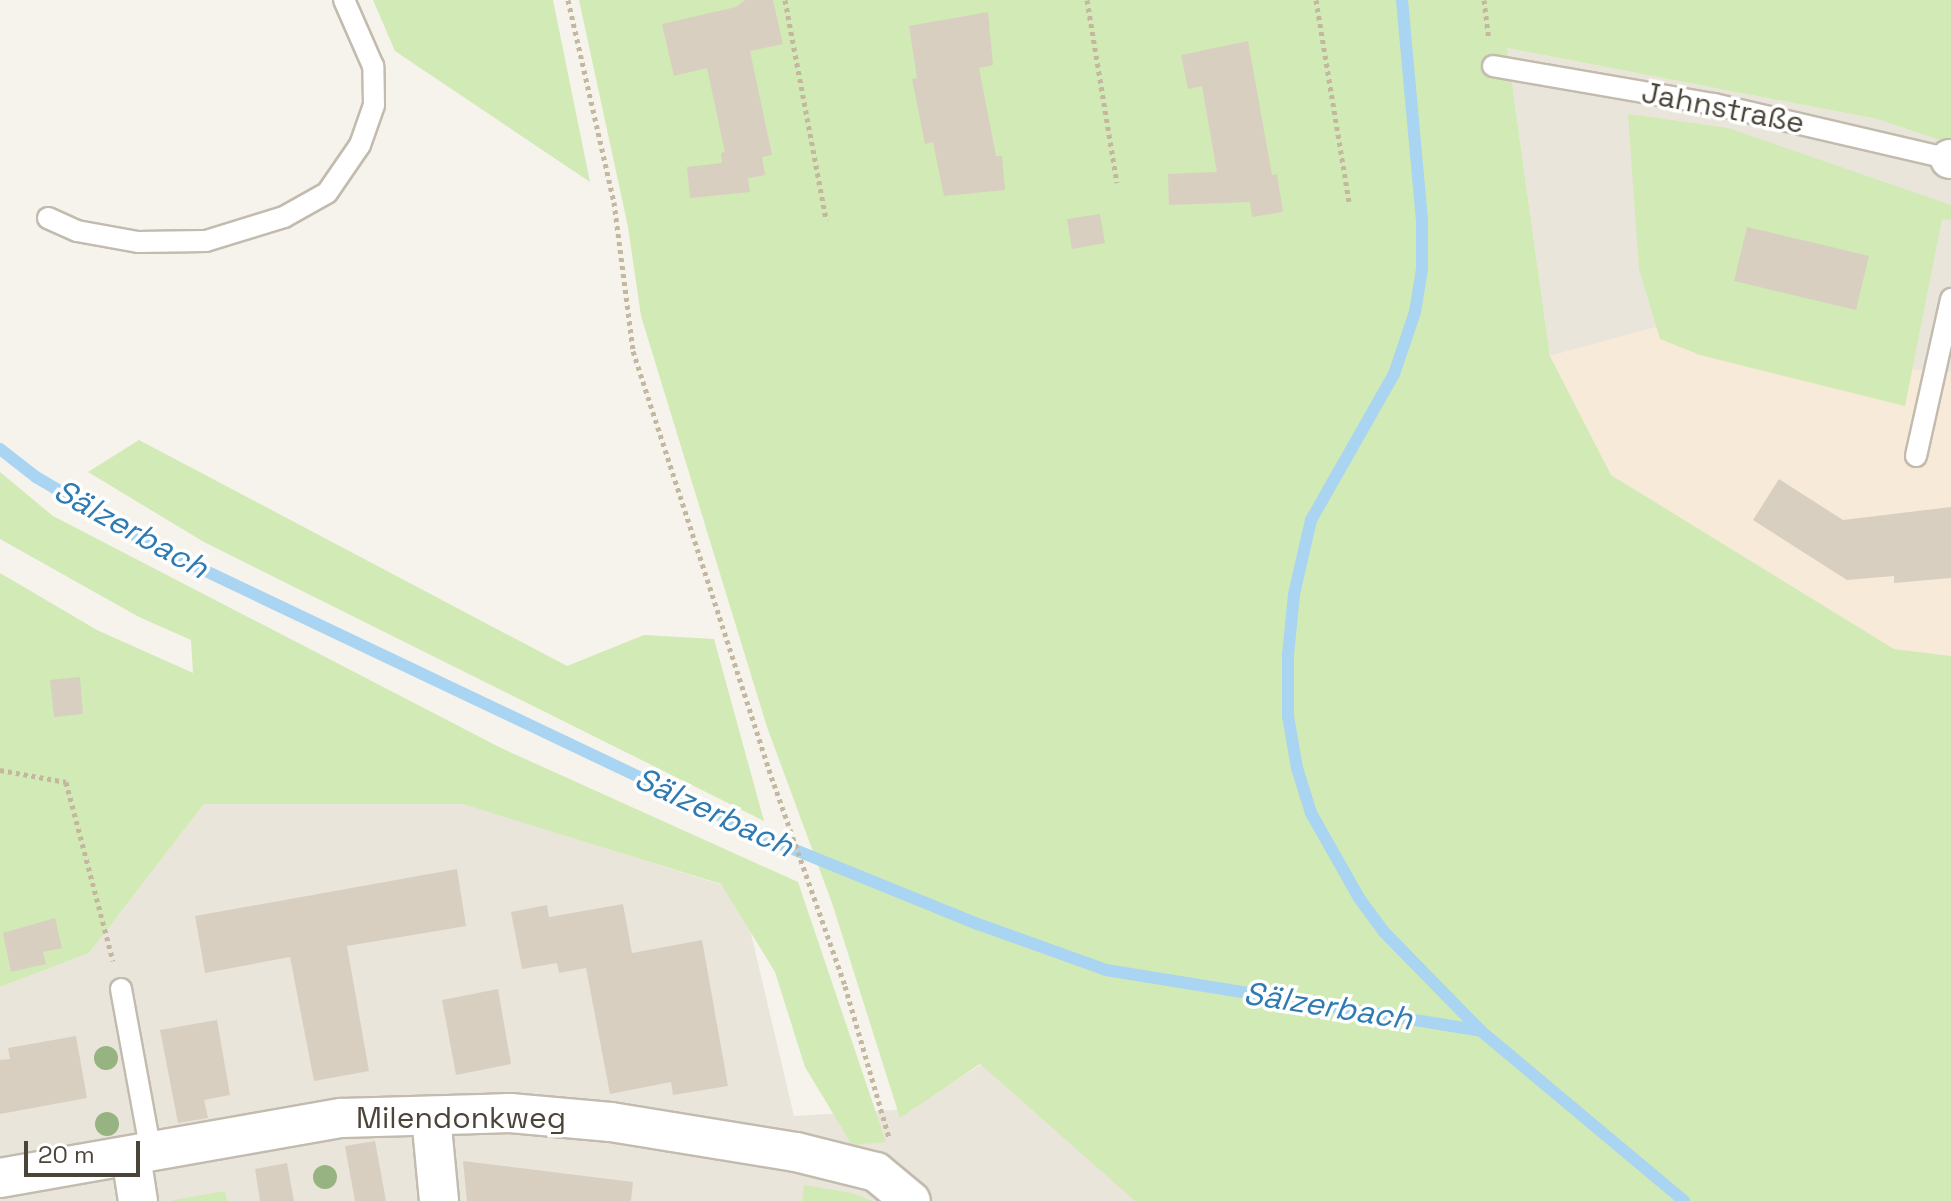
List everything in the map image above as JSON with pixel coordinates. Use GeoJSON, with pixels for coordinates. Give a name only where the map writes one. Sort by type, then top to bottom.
{"type":"FeatureCollection","features":[{"type":"Feature","properties":{"kind":"street"},"geometry":{"type":"LineString","coordinates":[[431,1116],[439,1201]]}},
{"type":"Feature","properties":{"kind":"street","name":"Milendonkweg"},"geometry":{"type":"LineString","coordinates":[[0,1178],[342,1118],[559,1116],[796,1152],[876,1172],[909,1198]]}},
{"type":"Feature","properties":{"kind":"street"},"geometry":{"type":"LineString","coordinates":[[138,1201],[141,1154]]}},
{"type":"Feature","properties":{"kind":"lane"},"geometry":{"type":"LineString","coordinates":[[48,218],[77,231],[138,242],[206,241],[284,217],[327,193],[360,145],[374,105],[373,66],[344,0]]}},
{"type":"Feature","properties":{"kind":"lane","name":"Jahnstraße"},"geometry":{"type":"LineString","coordinates":[[1493,66],[1714,104],[1951,159]]}},
{"type":"Feature","properties":{"kind":"lane"},"geometry":{"type":"LineString","coordinates":[[1916,456],[1951,299]]}},
{"type":"Feature","properties":{"kind":"lane"},"geometry":{"type":"LineString","coordinates":[[121,989],[141,1154]]}},
{"type":"Feature","properties":{"kind":"path"},"geometry":{"type":"LineString","coordinates":[[568,0],[614,202],[633,351],[774,784],[845,986],[909,1198]]}},
{"type":"Feature","properties":{"kind":"path"},"geometry":{"type":"LineString","coordinates":[[785,0],[826,220]]}},
{"type":"Feature","properties":{"kind":"path"},"geometry":{"type":"LineString","coordinates":[[1087,0],[1117,183]]}},
{"type":"Feature","properties":{"kind":"path"},"geometry":{"type":"LineString","coordinates":[[1316,0],[1349,201]]}},
{"type":"Feature","properties":{"kind":"path"},"geometry":{"type":"LineString","coordinates":[[1484,0],[1493,66]]}},
{"type":"Feature","properties":{"kind":"path"},"geometry":{"type":"LineString","coordinates":[[0,770],[66,782],[121,989]]}},
{"type":"Feature","properties":{"kind":"shaded area"},"geometry":{"type":"Polygon","coordinates":[[[1507,48],[1877,119],[1951,144],[1951,372],[1915,370],[1682,320],[1550,356],[1507,48]]]}},
{"type":"Feature","properties":{"kind":"shaded area"},"geometry":{"type":"Polygon","coordinates":[[[1682,320],[1915,370],[1951,372],[1951,656],[1894,649],[1611,475],[1550,356],[1682,320]]]}},
{"type":"Feature","properties":{"kind":"shaded area"},"geometry":{"type":"Polygon","coordinates":[[[463,803],[741,891],[794,1116],[911,1109],[985,1062],[1141,1201],[0,1201],[0,987],[89,953],[204,804],[463,803]]]}},
{"type":"Feature","properties":{"kind":"green space"},"geometry":{"type":"Polygon","coordinates":[[[373,0],[553,0],[590,182],[395,51],[373,0]]]}},
{"type":"Feature","properties":{"kind":"green space"},"geometry":{"type":"Polygon","coordinates":[[[579,0],[1951,0],[1951,144],[1877,119],[1507,48],[1550,356],[1611,475],[1894,649],[1951,656],[1951,1201],[1135,1201],[980,1064],[900,1118],[832,903],[767,727],[641,316],[628,227],[579,0]]]}},
{"type":"Feature","properties":{"kind":"green space"},"geometry":{"type":"Polygon","coordinates":[[[1628,114],[1728,128],[1951,205],[1951,220],[1942,219],[1905,406],[1700,355],[1660,339],[1639,269],[1628,114]]]}},
{"type":"Feature","properties":{"kind":"green space"},"geometry":{"type":"Polygon","coordinates":[[[139,440],[567,666],[644,635],[714,639],[764,821],[204,542],[88,472],[139,440]]]}},
{"type":"Feature","properties":{"kind":"green space"},"geometry":{"type":"Polygon","coordinates":[[[0,472],[53,516],[501,748],[798,882],[886,1142],[852,1145],[805,1067],[775,972],[721,884],[463,804],[204,804],[89,953],[0,987],[0,573],[97,630],[193,673],[191,640],[139,617],[0,539],[0,472]]]}},
{"type":"Feature","properties":{"kind":"green space"},"geometry":{"type":"Polygon","coordinates":[[[804,1185],[852,1193],[872,1201],[802,1201],[804,1185]]]}},
{"type":"Feature","properties":{"kind":"green space"},"geometry":{"type":"Polygon","coordinates":[[[225,1191],[227,1201],[174,1201],[174,1200],[225,1191]]]}},
{"type":"Feature","properties":{"kind":"building"},"geometry":{"type":"Polygon","coordinates":[[[745,0],[773,0],[783,44],[750,51],[772,155],[762,157],[765,175],[748,178],[750,192],[690,198],[687,167],[722,163],[721,153],[725,152],[707,68],[674,76],[662,24],[736,7],[745,0]]]}},
{"type":"Feature","properties":{"kind":"building"},"geometry":{"type":"Polygon","coordinates":[[[988,12],[993,65],[979,68],[996,156],[1002,156],[1005,190],[944,196],[933,142],[925,144],[912,79],[917,78],[909,26],[988,12]]]}},
{"type":"Feature","properties":{"kind":"building"},"geometry":{"type":"Polygon","coordinates":[[[1248,41],[1272,175],[1277,174],[1283,212],[1252,217],[1250,202],[1169,205],[1168,174],[1217,172],[1202,86],[1188,89],[1181,55],[1248,41]]]}},
{"type":"Feature","properties":{"kind":"building"},"geometry":{"type":"Polygon","coordinates":[[[1100,214],[1105,243],[1072,249],[1067,219],[1100,214]]]}},
{"type":"Feature","properties":{"kind":"building"},"geometry":{"type":"Polygon","coordinates":[[[1747,227],[1869,256],[1856,310],[1734,281],[1747,227]]]}},
{"type":"Feature","properties":{"kind":"building"},"geometry":{"type":"Polygon","coordinates":[[[1779,479],[1843,520],[1951,507],[1951,578],[1894,583],[1894,576],[1847,580],[1753,520],[1779,479]]]}},
{"type":"Feature","properties":{"kind":"building"},"geometry":{"type":"Polygon","coordinates":[[[80,677],[83,714],[54,717],[50,680],[80,677]]]}},
{"type":"Feature","properties":{"kind":"building"},"geometry":{"type":"Polygon","coordinates":[[[457,869],[466,926],[347,946],[369,1071],[314,1081],[290,957],[205,973],[195,916],[457,869]]]}},
{"type":"Feature","properties":{"kind":"building"},"geometry":{"type":"Polygon","coordinates":[[[623,904],[632,953],[702,940],[728,1086],[673,1095],[671,1082],[610,1094],[586,968],[559,973],[557,963],[522,969],[511,912],[547,905],[549,917],[623,904]]]}},
{"type":"Feature","properties":{"kind":"building"},"geometry":{"type":"Polygon","coordinates":[[[55,918],[62,948],[43,952],[46,964],[11,972],[3,933],[55,918]]]}},
{"type":"Feature","properties":{"kind":"building"},"geometry":{"type":"Polygon","coordinates":[[[498,989],[511,1064],[456,1075],[442,1000],[498,989]]]}},
{"type":"Feature","properties":{"kind":"building"},"geometry":{"type":"Polygon","coordinates":[[[217,1020],[230,1095],[204,1100],[208,1118],[178,1123],[160,1030],[217,1020]]]}},
{"type":"Feature","properties":{"kind":"building"},"geometry":{"type":"Polygon","coordinates":[[[76,1036],[87,1098],[0,1114],[0,1060],[10,1059],[8,1048],[76,1036]]]}},
{"type":"Feature","properties":{"kind":"building"},"geometry":{"type":"Polygon","coordinates":[[[375,1141],[386,1201],[355,1201],[345,1146],[375,1141]]]}},
{"type":"Feature","properties":{"kind":"building"},"geometry":{"type":"Polygon","coordinates":[[[463,1161],[633,1182],[631,1201],[467,1201],[463,1161]]]}},
{"type":"Feature","properties":{"kind":"building"},"geometry":{"type":"Polygon","coordinates":[[[287,1163],[294,1201],[260,1201],[255,1169],[287,1163]]]}},
{"type":"Feature","properties":{"kind":"waterway"},"geometry":{"type":"LineString","coordinates":[[1402,0],[1422,220],[1422,269],[1415,312],[1394,374],[1311,520],[1294,594],[1288,655],[1288,716],[1297,768],[1311,813],[1359,898],[1384,932],[1481,1031],[1684,1201]]}},
{"type":"Feature","properties":{"kind":"waterway","name":"Sälzerbach"},"geometry":{"type":"LineString","coordinates":[[0,449],[36,477],[153,546],[778,843],[975,923],[1106,970],[1481,1031]]}}]}
